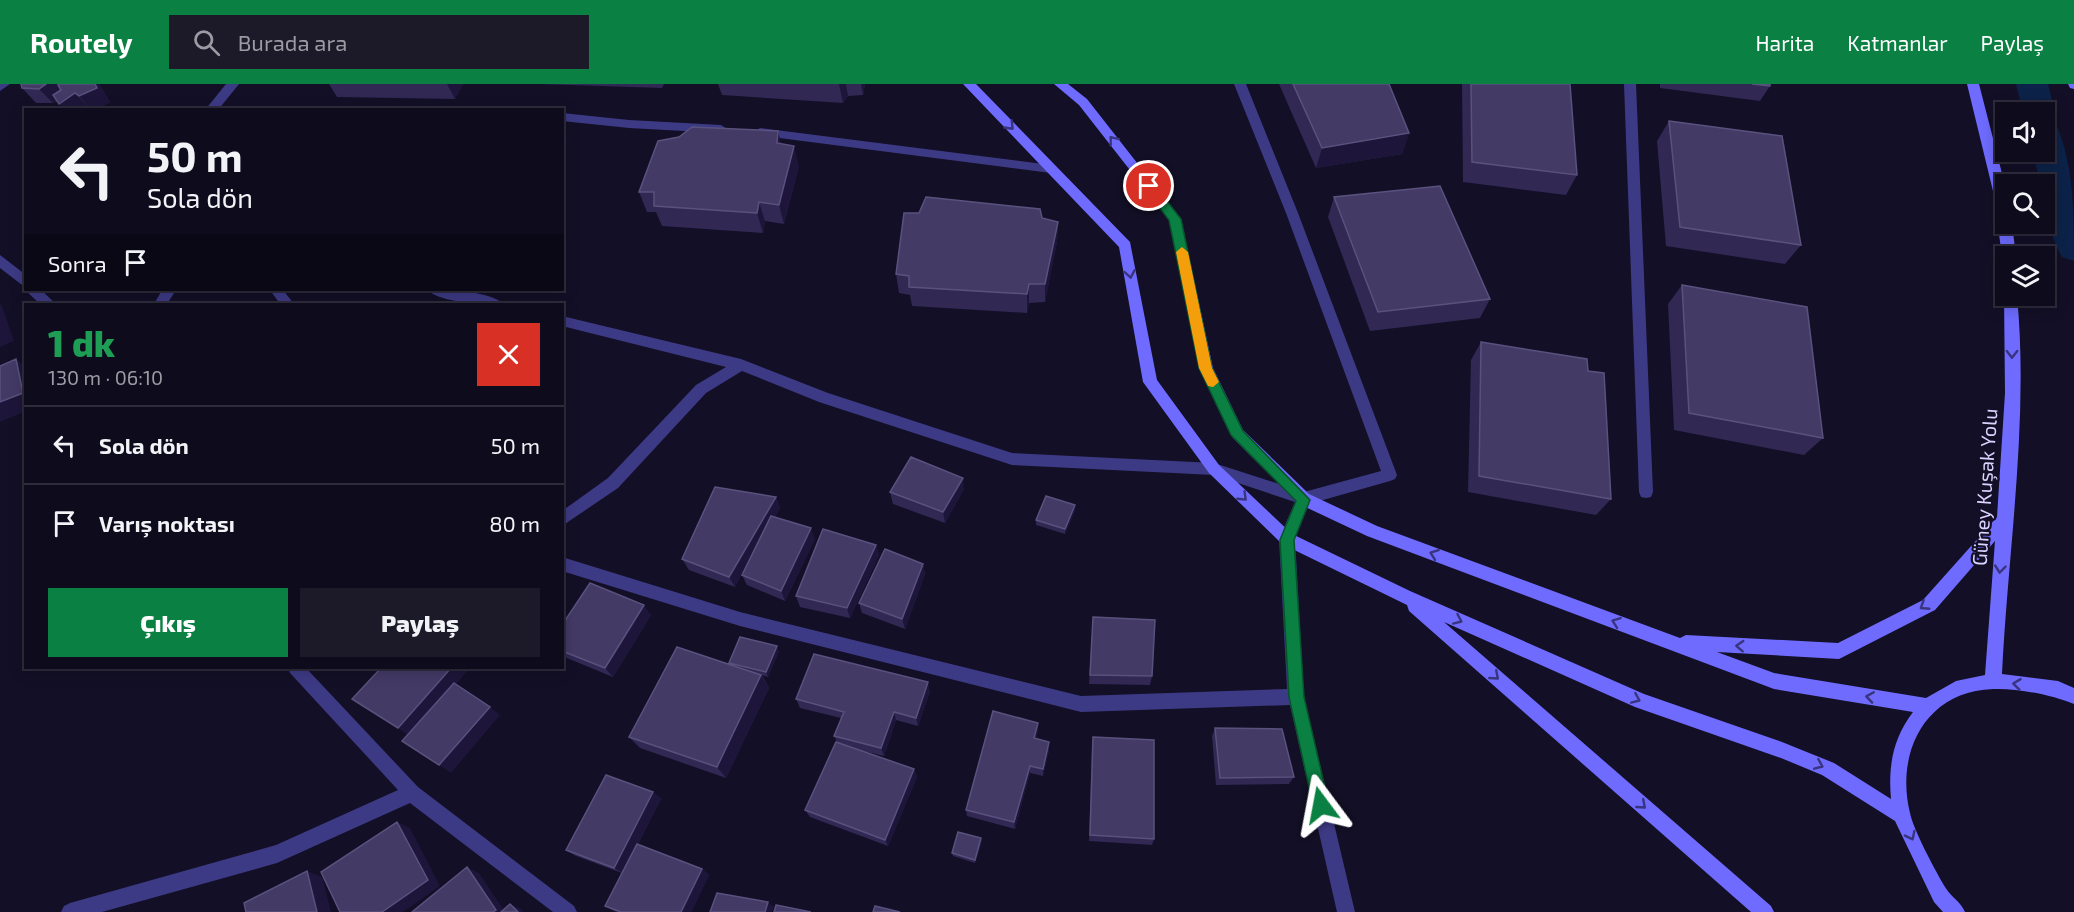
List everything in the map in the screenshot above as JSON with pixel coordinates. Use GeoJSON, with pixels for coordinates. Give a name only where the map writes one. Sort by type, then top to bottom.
{"type":"FeatureCollection","features":[{"type":"Feature","properties":{"kind":"main road"},"geometry":{"type":"LineString","coordinates":[[969,84],[1125,245],[1150,382],[1214,468],[1287,540],[1404,596],[1641,701],[1782,750],[1828,769],[1901,815]]}},
{"type":"Feature","properties":{"kind":"main road"},"geometry":{"type":"LineString","coordinates":[[1060,84],[1083,102],[1175,219],[1206,368],[1238,435],[1304,500],[1372,531],[1774,681],[1927,706]]}},
{"type":"Feature","properties":{"kind":"main road"},"geometry":{"type":"LineString","coordinates":[[1972,84],[1991,156],[2008,246]]}},
{"type":"Feature","properties":{"kind":"main road","name":"Güney Kuşak Yolu"},"geometry":{"type":"LineString","coordinates":[[1993,681],[1997,596],[2006,518],[2011,443],[2011,306]]}},
{"type":"Feature","properties":{"kind":"main road"},"geometry":{"type":"LineString","coordinates":[[1671,642],[1839,651],[1929,605],[2006,518]]}},
{"type":"Feature","properties":{"kind":"main road"},"geometry":{"type":"LineString","coordinates":[[1404,596],[1765,912]]}},
{"type":"Feature","properties":{"kind":"main road"},"geometry":{"type":"LineString","coordinates":[[1956,912],[1940,896],[1901,815],[1897,772],[1906,734],[1927,706],[1956,688],[1993,681],[2058,689],[2074,696]]}},
{"type":"Feature","properties":{"kind":"street"},"geometry":{"type":"LineString","coordinates":[[0,87],[4,84]]}},
{"type":"Feature","properties":{"kind":"street"},"geometry":{"type":"LineString","coordinates":[[213,108],[232,84]]}},
{"type":"Feature","properties":{"kind":"street"},"geometry":{"type":"LineString","coordinates":[[564,321],[741,365],[824,398],[1012,459],[1214,468],[1304,500],[1390,475],[1292,213],[1240,84]]}},
{"type":"Feature","properties":{"kind":"street"},"geometry":{"type":"LineString","coordinates":[[1630,84],[1646,492]]}},
{"type":"Feature","properties":{"kind":"street"},"geometry":{"type":"LineString","coordinates":[[564,117],[629,124],[746,131],[849,142],[1051,169]]}},
{"type":"Feature","properties":{"kind":"street"},"geometry":{"type":"LineString","coordinates":[[0,260],[24,281]]}},
{"type":"Feature","properties":{"kind":"street"},"geometry":{"type":"LineString","coordinates":[[33,291],[48,303]]}},
{"type":"Feature","properties":{"kind":"street"},"geometry":{"type":"LineString","coordinates":[[277,291],[287,303]]}},
{"type":"Feature","properties":{"kind":"street"},"geometry":{"type":"LineString","coordinates":[[439,291],[492,303]]}},
{"type":"Feature","properties":{"kind":"street"},"geometry":{"type":"LineString","coordinates":[[564,519],[613,483],[701,389],[741,365]]}},
{"type":"Feature","properties":{"kind":"street"},"geometry":{"type":"LineString","coordinates":[[1304,500],[1287,540],[1296,697],[1346,912]]}},
{"type":"Feature","properties":{"kind":"street"},"geometry":{"type":"LineString","coordinates":[[564,565],[741,619],[1081,704],[1296,697]]}},
{"type":"Feature","properties":{"kind":"street"},"geometry":{"type":"LineString","coordinates":[[297,669],[412,794],[568,912]]}},
{"type":"Feature","properties":{"kind":"street"},"geometry":{"type":"LineString","coordinates":[[70,912],[277,854],[412,794]]}},
{"type":"Feature","properties":{"kind":"building"},"geometry":{"type":"Polygon","coordinates":[[[21,84],[46,84],[39,89],[22,88],[21,84]]]}},
{"type":"Feature","properties":{"kind":"building"},"geometry":{"type":"Polygon","coordinates":[[[95,84],[97,88],[79,96],[75,93],[59,104],[53,95],[61,90],[58,85],[95,84]]]}},
{"type":"Feature","properties":{"kind":"building"},"geometry":{"type":"Polygon","coordinates":[[[1293,84],[1389,84],[1409,133],[1322,148],[1293,84]]]}},
{"type":"Feature","properties":{"kind":"building"},"geometry":{"type":"Polygon","coordinates":[[[1471,84],[1570,84],[1577,175],[1472,162],[1471,84]]]}},
{"type":"Feature","properties":{"kind":"building"},"geometry":{"type":"Polygon","coordinates":[[[1669,121],[1782,136],[1801,245],[1680,227],[1669,121]]]}},
{"type":"Feature","properties":{"kind":"building"},"geometry":{"type":"Polygon","coordinates":[[[692,127],[778,131],[777,143],[794,146],[779,205],[759,202],[757,213],[654,206],[654,192],[639,192],[658,141],[679,137],[692,127]]]}},
{"type":"Feature","properties":{"kind":"building"},"geometry":{"type":"Polygon","coordinates":[[[1440,186],[1490,299],[1378,312],[1334,197],[1440,186]]]}},
{"type":"Feature","properties":{"kind":"building"},"geometry":{"type":"Polygon","coordinates":[[[926,197],[1040,209],[1042,218],[1058,222],[1045,284],[1029,284],[1027,294],[909,287],[909,276],[896,274],[904,213],[919,213],[926,197]]]}},
{"type":"Feature","properties":{"kind":"building"},"geometry":{"type":"Polygon","coordinates":[[[1682,285],[1807,307],[1823,438],[1689,413],[1682,285]]]}},
{"type":"Feature","properties":{"kind":"building"},"geometry":{"type":"Polygon","coordinates":[[[1481,342],[1587,359],[1588,371],[1604,373],[1611,499],[1479,476],[1481,342]]]}},
{"type":"Feature","properties":{"kind":"building"},"geometry":{"type":"Polygon","coordinates":[[[16,359],[23,393],[0,402],[0,366],[16,359]]]}},
{"type":"Feature","properties":{"kind":"building"},"geometry":{"type":"Polygon","coordinates":[[[911,457],[963,478],[943,512],[890,492],[911,457]]]}},
{"type":"Feature","properties":{"kind":"building"},"geometry":{"type":"Polygon","coordinates":[[[715,487],[776,497],[729,577],[682,559],[715,487]]]}},
{"type":"Feature","properties":{"kind":"building"},"geometry":{"type":"Polygon","coordinates":[[[1046,496],[1075,505],[1065,529],[1036,520],[1046,496]]]}},
{"type":"Feature","properties":{"kind":"building"},"geometry":{"type":"Polygon","coordinates":[[[771,516],[811,528],[781,591],[742,575],[771,516]]]}},
{"type":"Feature","properties":{"kind":"building"},"geometry":{"type":"Polygon","coordinates":[[[823,529],[876,545],[847,608],[796,596],[823,529]]]}},
{"type":"Feature","properties":{"kind":"building"},"geometry":{"type":"Polygon","coordinates":[[[885,549],[923,564],[902,619],[859,603],[885,549]]]}},
{"type":"Feature","properties":{"kind":"building"},"geometry":{"type":"Polygon","coordinates":[[[590,583],[644,605],[605,668],[564,652],[564,622],[590,583]]]}},
{"type":"Feature","properties":{"kind":"building"},"geometry":{"type":"Polygon","coordinates":[[[1093,617],[1155,620],[1152,676],[1090,675],[1093,617]]]}},
{"type":"Feature","properties":{"kind":"building"},"geometry":{"type":"Polygon","coordinates":[[[740,637],[777,646],[766,672],[729,663],[740,637]]]}},
{"type":"Feature","properties":{"kind":"building"},"geometry":{"type":"Polygon","coordinates":[[[677,647],[761,675],[717,767],[629,737],[677,647]]]}},
{"type":"Feature","properties":{"kind":"building"},"geometry":{"type":"Polygon","coordinates":[[[814,654],[928,682],[916,718],[894,712],[881,748],[834,736],[844,712],[796,699],[814,654]]]}},
{"type":"Feature","properties":{"kind":"building"},"geometry":{"type":"Polygon","coordinates":[[[380,669],[450,669],[398,728],[352,699],[380,669]]]}},
{"type":"Feature","properties":{"kind":"building"},"geometry":{"type":"Polygon","coordinates":[[[454,683],[490,707],[439,765],[402,741],[454,683]]]}},
{"type":"Feature","properties":{"kind":"building"},"geometry":{"type":"Polygon","coordinates":[[[993,711],[1038,723],[1034,738],[1049,742],[1043,769],[1030,766],[1014,822],[966,810],[993,711]]]}},
{"type":"Feature","properties":{"kind":"building"},"geometry":{"type":"Polygon","coordinates":[[[1215,728],[1282,729],[1294,777],[1220,778],[1215,728]]]}},
{"type":"Feature","properties":{"kind":"building"},"geometry":{"type":"Polygon","coordinates":[[[1093,737],[1154,740],[1154,839],[1090,835],[1093,737]]]}},
{"type":"Feature","properties":{"kind":"building"},"geometry":{"type":"Polygon","coordinates":[[[836,742],[914,769],[885,840],[805,810],[836,742]]]}},
{"type":"Feature","properties":{"kind":"building"},"geometry":{"type":"Polygon","coordinates":[[[606,775],[653,792],[614,868],[566,850],[606,775]]]}},
{"type":"Feature","properties":{"kind":"building"},"geometry":{"type":"Polygon","coordinates":[[[397,822],[428,880],[382,912],[340,912],[321,872],[397,822]]]}},
{"type":"Feature","properties":{"kind":"building"},"geometry":{"type":"Polygon","coordinates":[[[958,832],[981,838],[975,860],[952,853],[958,832]]]}},
{"type":"Feature","properties":{"kind":"building"},"geometry":{"type":"Polygon","coordinates":[[[637,844],[702,869],[681,912],[621,912],[605,906],[637,844]]]}},
{"type":"Feature","properties":{"kind":"building"},"geometry":{"type":"Polygon","coordinates":[[[467,867],[496,910],[493,912],[412,912],[467,867]]]}},
{"type":"Feature","properties":{"kind":"building"},"geometry":{"type":"Polygon","coordinates":[[[307,871],[317,912],[246,912],[244,903],[307,871]]]}},
{"type":"Feature","properties":{"kind":"building"},"geometry":{"type":"Polygon","coordinates":[[[717,893],[768,902],[765,912],[710,912],[717,893]]]}},
{"type":"Feature","properties":{"kind":"building"},"geometry":{"type":"Polygon","coordinates":[[[510,904],[518,912],[501,912],[510,904]]]}},
{"type":"Feature","properties":{"kind":"building"},"geometry":{"type":"Polygon","coordinates":[[[776,905],[811,912],[774,912],[776,905]]]}},
{"type":"Feature","properties":{"kind":"building"},"geometry":{"type":"Polygon","coordinates":[[[875,906],[900,912],[873,912],[875,906]]]}},
{"type":"Feature","properties":{"kind":"waterway"},"geometry":{"type":"LineString","coordinates":[[2032,84],[2036,102]]}},
{"type":"Feature","properties":{"kind":"waterway"},"geometry":{"type":"LineString","coordinates":[[2052,162],[2074,248]]}},
{"type":"Feature","properties":{"kind":"slow traffic"},"geometry":{"type":"LineString","coordinates":[[1182,252],[1206,368],[1213,382]]}},
{"type":"Feature","properties":{"kind":"route"},"geometry":{"type":"LineString","coordinates":[[1149,186],[1175,219],[1206,368],[1238,435],[1304,500],[1287,540],[1296,697],[1321,805]]}}]}
